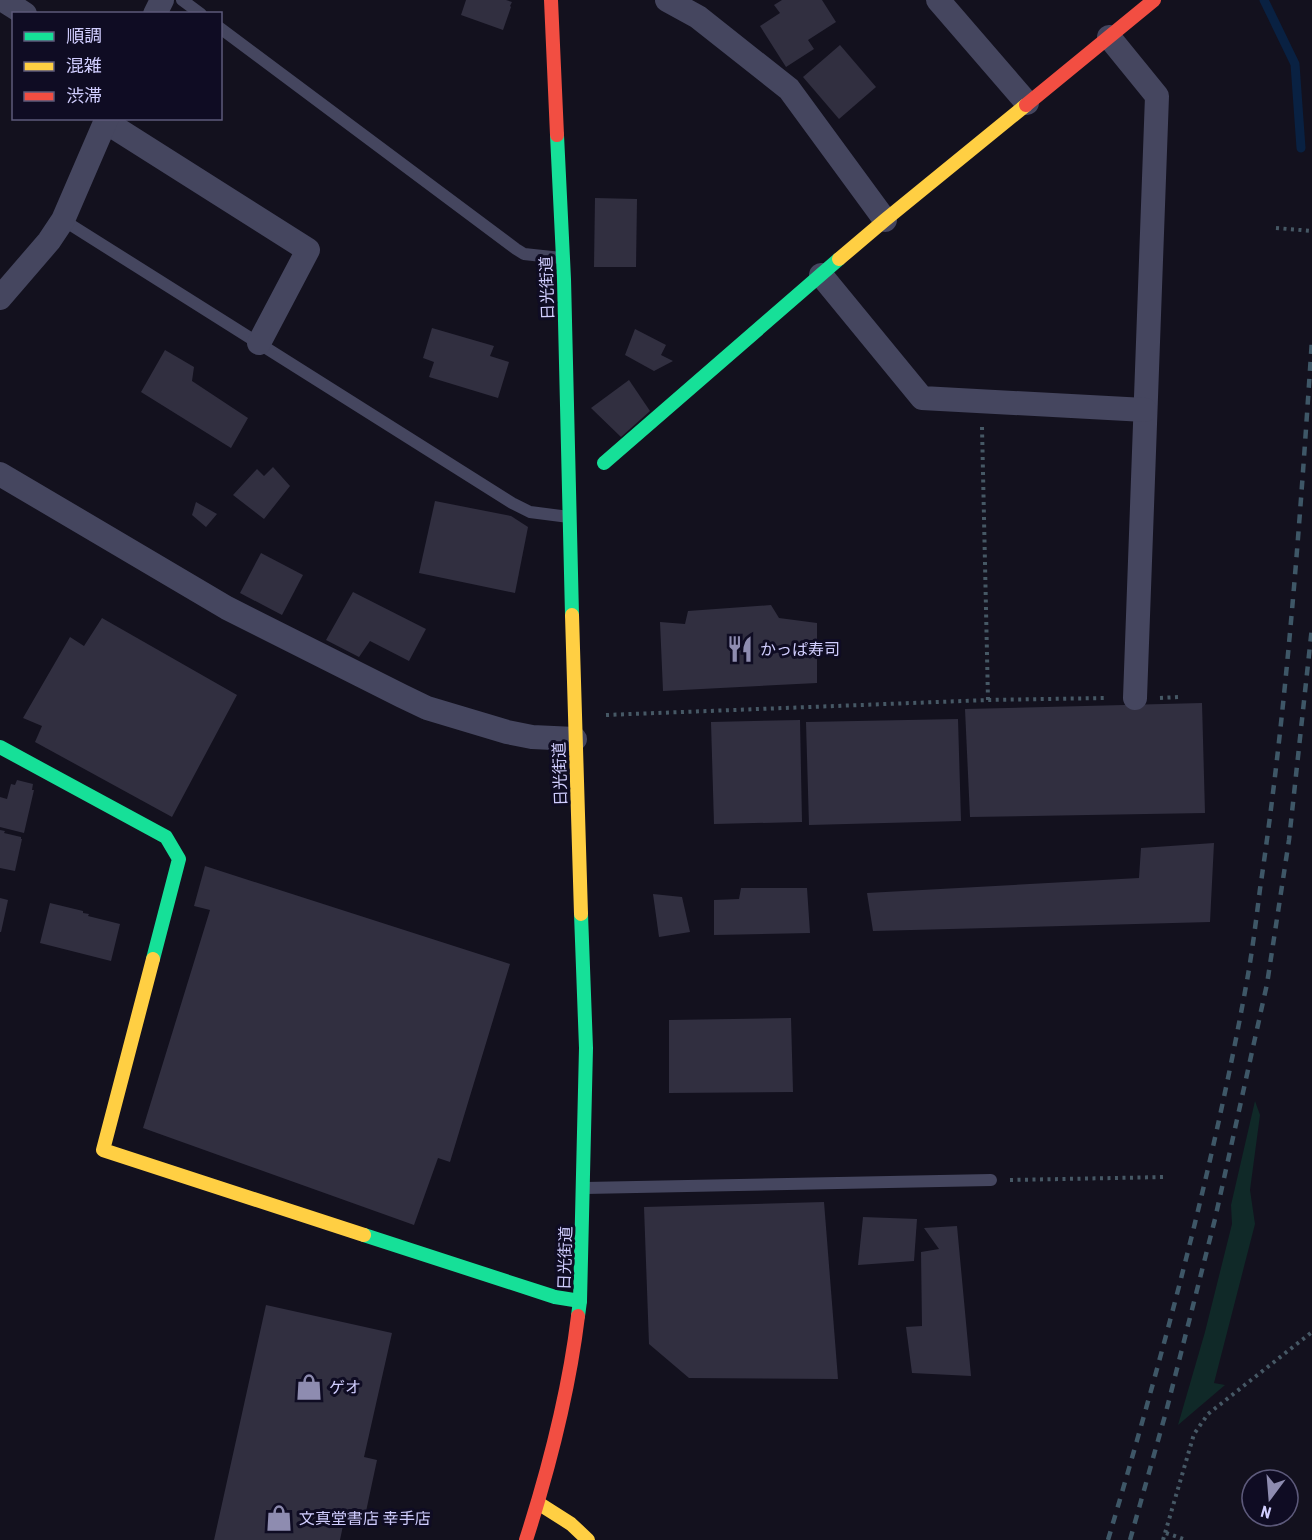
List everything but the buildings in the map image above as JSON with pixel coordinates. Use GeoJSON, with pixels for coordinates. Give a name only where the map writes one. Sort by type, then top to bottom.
{"type":"FeatureCollection","features":[{"type":"Feature","properties":{"kind":"main road","name":"日光街道"},"geometry":{"type":"LineString","coordinates":[[526,1540],[538,1503],[574,1352],[580,1302],[586,1048],[563,258],[551,0]]}},
{"type":"Feature","properties":{"kind":"main road"},"geometry":{"type":"LineString","coordinates":[[604,463],[885,220],[1154,0]]}},
{"type":"Feature","properties":{"kind":"main road"},"geometry":{"type":"LineString","coordinates":[[0,747],[166,837],[178,859],[103,1150],[555,1297],[580,1302]]}},
{"type":"Feature","properties":{"kind":"main road"},"geometry":{"type":"LineString","coordinates":[[538,1503],[571,1524],[588,1540]]}},
{"type":"Feature","properties":{"kind":"street"},"geometry":{"type":"LineString","coordinates":[[3,0],[21,12]]}},
{"type":"Feature","properties":{"kind":"street"},"geometry":{"type":"LineString","coordinates":[[667,0],[698,17],[789,89],[885,220]]}},
{"type":"Feature","properties":{"kind":"street"},"geometry":{"type":"LineString","coordinates":[[938,0],[1028,103]]}},
{"type":"Feature","properties":{"kind":"street"},"geometry":{"type":"LineString","coordinates":[[1109,37],[1157,96],[1135,698]]}},
{"type":"Feature","properties":{"kind":"street"},"geometry":{"type":"LineString","coordinates":[[0,298],[49,241],[63,220],[107,120],[308,250],[259,343]]}},
{"type":"Feature","properties":{"kind":"street"},"geometry":{"type":"LineString","coordinates":[[821,275],[922,398],[1145,410]]}},
{"type":"Feature","properties":{"kind":"street"},"geometry":{"type":"LineString","coordinates":[[0,474],[226,608],[427,708],[507,732],[532,737],[575,728]]}},
{"type":"Feature","properties":{"kind":"lane"},"geometry":{"type":"LineString","coordinates":[[182,0],[198,12]]}},
{"type":"Feature","properties":{"kind":"lane"},"geometry":{"type":"LineString","coordinates":[[222,29],[516,249],[524,254],[563,258]]}},
{"type":"Feature","properties":{"kind":"lane"},"geometry":{"type":"LineString","coordinates":[[63,220],[512,503],[530,512],[570,517]]}},
{"type":"Feature","properties":{"kind":"lane"},"geometry":{"type":"LineString","coordinates":[[583,1188],[991,1180]]}},
{"type":"Feature","properties":{"kind":"path"},"geometry":{"type":"LineString","coordinates":[[1276,228],[1312,231]]}},
{"type":"Feature","properties":{"kind":"path"},"geometry":{"type":"LineString","coordinates":[[982,401],[988,699]]}},
{"type":"Feature","properties":{"kind":"path"},"geometry":{"type":"LineString","coordinates":[[575,728],[988,699],[1178,698]]}},
{"type":"Feature","properties":{"kind":"path"},"geometry":{"type":"LineString","coordinates":[[991,1180],[1166,1177]]}},
{"type":"Feature","properties":{"kind":"path"},"geometry":{"type":"LineString","coordinates":[[1163,1540],[1194,1434],[1208,1414],[1312,1332]]}},
{"type":"Feature","properties":{"kind":"path"},"geometry":{"type":"LineString","coordinates":[[1166,1533],[1186,1540]]}},
{"type":"Feature","properties":{"kind":"green space"},"geometry":{"type":"Polygon","coordinates":[[[1255,1101],[1260,1115],[1250,1190],[1255,1224],[1214,1383],[1225,1385],[1178,1425],[1205,1332],[1232,1224],[1231,1205],[1255,1101]]]}},
{"type":"Feature","properties":{"kind":"waterway"},"geometry":{"type":"LineString","coordinates":[[1264,0],[1295,64],[1301,148]]}},
{"type":"Feature","properties":{"kind":"railway"},"geometry":{"type":"LineString","coordinates":[[1108,1540],[1148,1403],[1202,1195],[1233,1056],[1248,974],[1285,683],[1312,339]]}},
{"type":"Feature","properties":{"kind":"railway"},"geometry":{"type":"LineString","coordinates":[[1130,1540],[1166,1412],[1215,1219],[1267,984],[1289,840],[1312,627]]}},
{"type":"Feature","properties":{"kind":"traffic: fast"},"geometry":{"type":"LineString","coordinates":[[557,135],[564,279],[572,615]]}},
{"type":"Feature","properties":{"kind":"traffic: fast"},"geometry":{"type":"LineString","coordinates":[[604,463],[839,259]]}},
{"type":"Feature","properties":{"kind":"traffic: fast"},"geometry":{"type":"LineString","coordinates":[[0,747],[166,837],[179,859],[153,959]]}},
{"type":"Feature","properties":{"kind":"traffic: fast"},"geometry":{"type":"LineString","coordinates":[[578,1316],[586,1048],[581,914]]}},
{"type":"Feature","properties":{"kind":"traffic: fast"},"geometry":{"type":"LineString","coordinates":[[364,1235],[555,1297],[580,1301]]}},
{"type":"Feature","properties":{"kind":"traffic: slow"},"geometry":{"type":"LineString","coordinates":[[839,259],[1026,105]]}},
{"type":"Feature","properties":{"kind":"traffic: slow"},"geometry":{"type":"LineString","coordinates":[[572,615],[581,914]]}},
{"type":"Feature","properties":{"kind":"traffic: slow"},"geometry":{"type":"LineString","coordinates":[[153,959],[103,1150],[364,1235]]}},
{"type":"Feature","properties":{"kind":"traffic: slow"},"geometry":{"type":"LineString","coordinates":[[538,1503],[571,1524],[588,1540]]}},
{"type":"Feature","properties":{"kind":"traffic: jam"},"geometry":{"type":"LineString","coordinates":[[551,0],[557,135]]}},
{"type":"Feature","properties":{"kind":"traffic: jam"},"geometry":{"type":"LineString","coordinates":[[1026,105],[1154,0]]}},
{"type":"Feature","properties":{"kind":"traffic: jam"},"geometry":{"type":"LineString","coordinates":[[526,1540],[557,1429],[578,1316]]}},
{"type":"Feature","properties":{"kind":"place","name":"かっぱ寿司"},"geometry":{"type":"Point","coordinates":[740,649]}},
{"type":"Feature","properties":{"kind":"place","name":"ゲオ"},"geometry":{"type":"Point","coordinates":[309,1387]}},
{"type":"Feature","properties":{"kind":"place","name":"文真堂書店 幸手店"},"geometry":{"type":"Point","coordinates":[279,1518]}}]}
